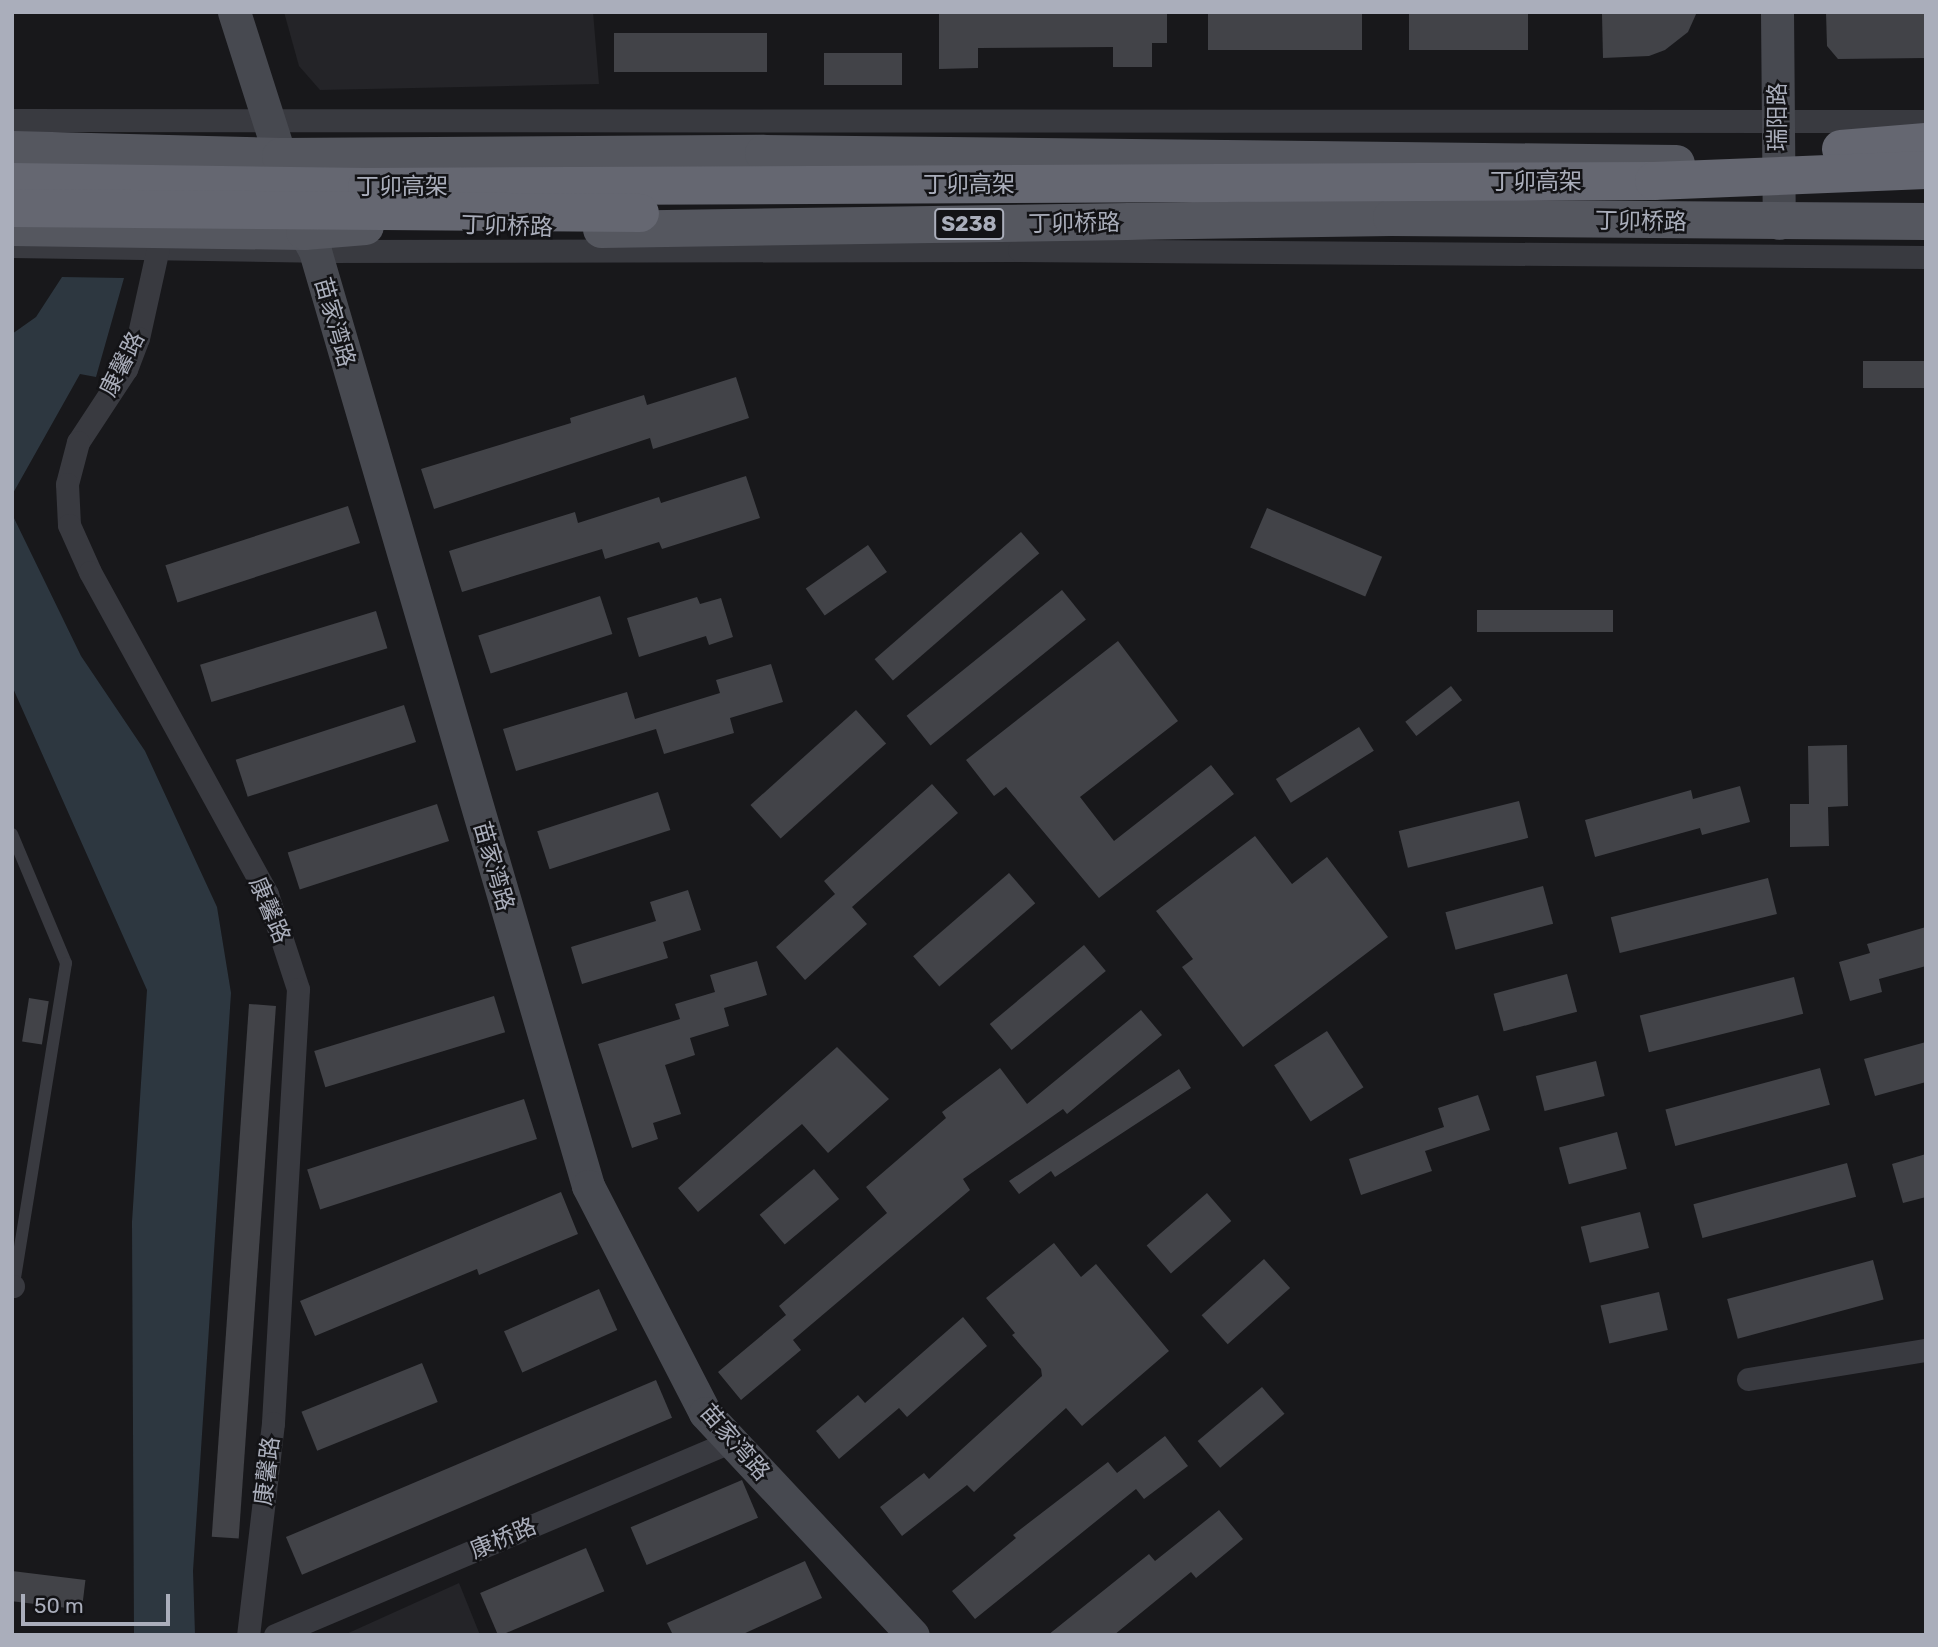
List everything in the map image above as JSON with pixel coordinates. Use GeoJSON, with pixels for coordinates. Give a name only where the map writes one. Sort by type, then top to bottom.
{"type":"FeatureCollection","features":[{"type":"Feature","properties":{"kind":"highway"},"geometry":{"type":"LineString","coordinates":[[1654,181],[1741,158],[1926,142]]}},
{"type":"Feature","properties":{"kind":"highway","name":"丁卯高架"},"geometry":{"type":"LineString","coordinates":[[12,181],[367,187],[1654,181],[1926,170]]}},
{"type":"Feature","properties":{"kind":"highway","name":"丁卯高架"},"geometry":{"type":"LineString","coordinates":[[12,208],[366,214],[1054,210],[1450,199],[1926,194]]}},
{"type":"Feature","properties":{"kind":"highway"},"geometry":{"type":"LineString","coordinates":[[12,234],[176,237],[366,214]]}},
{"type":"Feature","properties":{"kind":"main road"},"geometry":{"type":"LineString","coordinates":[[12,149],[280,156],[776,153],[1777,164],[1926,160]]}},
{"type":"Feature","properties":{"kind":"main road","name":"丁卯桥路"},"geometry":{"type":"LineString","coordinates":[[12,227],[309,241],[408,223],[643,230],[1391,217],[1779,223],[1926,221]]}},
{"type":"Feature","properties":{"kind":"street","name":"苗家湾路"},"geometry":{"type":"LineString","coordinates":[[234,12],[309,241],[588,1186],[705,1413],[913,1635]]}},
{"type":"Feature","properties":{"kind":"street","name":"瑞阳路"},"geometry":{"type":"LineString","coordinates":[[1777,12],[1779,223]]}},
{"type":"Feature","properties":{"kind":"street"},"geometry":{"type":"LineString","coordinates":[[12,120],[1777,124],[1926,121]]}},
{"type":"Feature","properties":{"kind":"street"},"geometry":{"type":"LineString","coordinates":[[12,246],[158,248],[309,241],[1926,257]]}},
{"type":"Feature","properties":{"kind":"street","name":"康馨路"},"geometry":{"type":"LineString","coordinates":[[158,248],[138,338],[126,369],[79,442],[67,484],[68,511],[69,524],[90,572],[267,894],[298,989],[272,1423],[248,1635]]}},
{"type":"Feature","properties":{"kind":"street"},"geometry":{"type":"LineString","coordinates":[[1748,1379],[1926,1350]]}},
{"type":"Feature","properties":{"kind":"street","name":"康桥路"},"geometry":{"type":"LineString","coordinates":[[275,1635],[731,1441]]}},
{"type":"Feature","properties":{"kind":"lane"},"geometry":{"type":"LineString","coordinates":[[12,834],[66,963],[13,1288]]}},
{"type":"Feature","properties":{"kind":"shaded area"},"geometry":{"type":"Polygon","coordinates":[[[284,12],[593,12],[599,84],[320,90],[299,66],[284,12]]]}},
{"type":"Feature","properties":{"kind":"shaded area"},"geometry":{"type":"Polygon","coordinates":[[[62,277],[124,278],[96,377],[80,374],[12,495],[12,334],[36,317],[62,277]]]}},
{"type":"Feature","properties":{"kind":"shaded area"},"geometry":{"type":"Polygon","coordinates":[[[12,514],[81,656],[145,751],[217,907],[231,993],[193,1571],[195,1635],[134,1635],[132,1222],[147,990],[12,686],[12,514]]]}},
{"type":"Feature","properties":{"kind":"shaded area"},"geometry":{"type":"Polygon","coordinates":[[[459,1583],[480,1635],[344,1635],[459,1583]]]}},
{"type":"Feature","properties":{"kind":"building"},"geometry":{"type":"Polygon","coordinates":[[[939,12],[1167,12],[1167,43],[1152,43],[1152,67],[1113,67],[1113,47],[978,48],[978,68],[939,69],[939,12]]]}},
{"type":"Feature","properties":{"kind":"building"},"geometry":{"type":"Polygon","coordinates":[[[1208,12],[1362,12],[1362,50],[1208,50],[1208,12]]]}},
{"type":"Feature","properties":{"kind":"building"},"geometry":{"type":"Polygon","coordinates":[[[1409,12],[1528,12],[1528,50],[1409,50],[1409,12]]]}},
{"type":"Feature","properties":{"kind":"building"},"geometry":{"type":"Polygon","coordinates":[[[1697,12],[1688,32],[1665,50],[1649,56],[1603,58],[1602,14],[1697,12]]]}},
{"type":"Feature","properties":{"kind":"building"},"geometry":{"type":"Polygon","coordinates":[[[1826,12],[1926,12],[1926,58],[1838,59],[1827,46],[1826,12]]]}},
{"type":"Feature","properties":{"kind":"building"},"geometry":{"type":"Polygon","coordinates":[[[614,33],[767,33],[767,72],[614,72],[614,33]]]}},
{"type":"Feature","properties":{"kind":"building"},"geometry":{"type":"Polygon","coordinates":[[[824,53],[902,53],[902,85],[824,85],[824,53]]]}},
{"type":"Feature","properties":{"kind":"building"},"geometry":{"type":"Polygon","coordinates":[[[1863,361],[1926,361],[1926,388],[1863,388],[1863,361]]]}},
{"type":"Feature","properties":{"kind":"building"},"geometry":{"type":"Polygon","coordinates":[[[736,377],[749,418],[653,449],[650,438],[434,509],[421,469],[571,423],[570,418],[644,395],[647,405],[736,377]]]}},
{"type":"Feature","properties":{"kind":"building"},"geometry":{"type":"Polygon","coordinates":[[[746,476],[760,518],[662,549],[659,542],[605,559],[602,549],[462,592],[449,551],[575,512],[578,523],[659,497],[661,503],[746,476]]]}},
{"type":"Feature","properties":{"kind":"building"},"geometry":{"type":"Polygon","coordinates":[[[348,506],[360,543],[177,602],[165,565],[348,506]]]}},
{"type":"Feature","properties":{"kind":"building"},"geometry":{"type":"Polygon","coordinates":[[[1267,508],[1382,557],[1365,596],[1250,548],[1267,508]]]}},
{"type":"Feature","properties":{"kind":"building"},"geometry":{"type":"Polygon","coordinates":[[[1021,532],[1039,553],[893,680],[875,659],[1021,532]]]}},
{"type":"Feature","properties":{"kind":"building"},"geometry":{"type":"Polygon","coordinates":[[[868,545],[887,572],[825,616],[806,589],[868,545]]]}},
{"type":"Feature","properties":{"kind":"building"},"geometry":{"type":"Polygon","coordinates":[[[1062,590],[1086,620],[930,745],[907,716],[1062,590]]]}},
{"type":"Feature","properties":{"kind":"building"},"geometry":{"type":"Polygon","coordinates":[[[600,596],[612,634],[491,674],[478,636],[600,596]]]}},
{"type":"Feature","properties":{"kind":"building"},"geometry":{"type":"Polygon","coordinates":[[[697,597],[700,604],[721,598],[733,637],[709,645],[706,636],[639,657],[627,618],[697,597]]]}},
{"type":"Feature","properties":{"kind":"building"},"geometry":{"type":"Polygon","coordinates":[[[1477,610],[1613,610],[1613,632],[1477,632],[1477,610]]]}},
{"type":"Feature","properties":{"kind":"building"},"geometry":{"type":"Polygon","coordinates":[[[376,611],[387,648],[211,702],[200,665],[376,611]]]}},
{"type":"Feature","properties":{"kind":"building"},"geometry":{"type":"Polygon","coordinates":[[[1118,641],[1178,721],[1080,797],[1114,841],[1211,765],[1234,794],[1099,898],[1006,787],[994,796],[966,760],[1118,641]]]}},
{"type":"Feature","properties":{"kind":"building"},"geometry":{"type":"Polygon","coordinates":[[[771,664],[783,702],[730,718],[734,733],[664,754],[656,729],[516,771],[503,729],[627,692],[635,719],[720,693],[716,680],[771,664]]]}},
{"type":"Feature","properties":{"kind":"building"},"geometry":{"type":"Polygon","coordinates":[[[1451,686],[1462,700],[1416,736],[1405,722],[1451,686]]]}},
{"type":"Feature","properties":{"kind":"building"},"geometry":{"type":"Polygon","coordinates":[[[404,705],[416,742],[248,797],[236,760],[404,705]]]}},
{"type":"Feature","properties":{"kind":"building"},"geometry":{"type":"Polygon","coordinates":[[[856,710],[886,743],[781,838],[750,805],[856,710]]]}},
{"type":"Feature","properties":{"kind":"building"},"geometry":{"type":"Polygon","coordinates":[[[1359,727],[1374,751],[1291,803],[1276,779],[1359,727]]]}},
{"type":"Feature","properties":{"kind":"building"},"geometry":{"type":"Polygon","coordinates":[[[1847,745],[1848,806],[1828,807],[1829,846],[1790,847],[1790,804],[1809,804],[1808,746],[1847,745]]]}},
{"type":"Feature","properties":{"kind":"building"},"geometry":{"type":"Polygon","coordinates":[[[932,784],[958,813],[852,907],[867,924],[805,980],[776,947],[835,894],[824,881],[932,784]]]}},
{"type":"Feature","properties":{"kind":"building"},"geometry":{"type":"Polygon","coordinates":[[[1740,786],[1750,822],[1702,835],[1700,828],[1595,857],[1585,820],[1691,790],[1693,799],[1740,786]]]}},
{"type":"Feature","properties":{"kind":"building"},"geometry":{"type":"Polygon","coordinates":[[[658,792],[670,830],[550,869],[537,831],[658,792]]]}},
{"type":"Feature","properties":{"kind":"building"},"geometry":{"type":"Polygon","coordinates":[[[1519,801],[1528,838],[1408,868],[1399,831],[1519,801]]]}},
{"type":"Feature","properties":{"kind":"building"},"geometry":{"type":"Polygon","coordinates":[[[437,804],[449,841],[300,890],[288,853],[437,804]]]}},
{"type":"Feature","properties":{"kind":"building"},"geometry":{"type":"Polygon","coordinates":[[[1255,836],[1292,884],[1327,857],[1388,937],[1243,1047],[1182,967],[1193,959],[1156,911],[1255,836]]]}},
{"type":"Feature","properties":{"kind":"building"},"geometry":{"type":"Polygon","coordinates":[[[1009,873],[1035,903],[939,987],[913,956],[1009,873]]]}},
{"type":"Feature","properties":{"kind":"building"},"geometry":{"type":"Polygon","coordinates":[[[1768,878],[1777,914],[1620,953],[1611,917],[1768,878]]]}},
{"type":"Feature","properties":{"kind":"building"},"geometry":{"type":"Polygon","coordinates":[[[1543,886],[1553,924],[1456,950],[1445,912],[1543,886]]]}},
{"type":"Feature","properties":{"kind":"building"},"geometry":{"type":"Polygon","coordinates":[[[688,890],[701,930],[663,942],[668,958],[582,984],[571,947],[656,921],[650,902],[688,890]]]}},
{"type":"Feature","properties":{"kind":"building"},"geometry":{"type":"Polygon","coordinates":[[[1926,927],[1926,966],[1879,979],[1882,992],[1850,1001],[1839,962],[1870,953],[1867,944],[1926,927]]]}},
{"type":"Feature","properties":{"kind":"building"},"geometry":{"type":"Polygon","coordinates":[[[1084,945],[1106,971],[1012,1050],[990,1024],[1084,945]]]}},
{"type":"Feature","properties":{"kind":"building"},"geometry":{"type":"Polygon","coordinates":[[[757,961],[767,995],[724,1008],[729,1026],[690,1038],[695,1055],[665,1065],[681,1114],[653,1123],[658,1139],[632,1148],[598,1044],[680,1019],[675,1004],[715,992],[710,975],[757,961]]]}},
{"type":"Feature","properties":{"kind":"building"},"geometry":{"type":"Polygon","coordinates":[[[1567,974],[1577,1012],[1504,1031],[1494,994],[1567,974]]]}},
{"type":"Feature","properties":{"kind":"building"},"geometry":{"type":"Polygon","coordinates":[[[1794,977],[1803,1014],[1649,1052],[1640,1015],[1794,977]]]}},
{"type":"Feature","properties":{"kind":"building"},"geometry":{"type":"Polygon","coordinates":[[[494,996],[505,1032],[325,1087],[314,1051],[494,996]]]}},
{"type":"Feature","properties":{"kind":"building"},"geometry":{"type":"Polygon","coordinates":[[[29,998],[49,1001],[42,1045],[22,1041],[29,998]]]}},
{"type":"Feature","properties":{"kind":"building"},"geometry":{"type":"Polygon","coordinates":[[[249,1004],[276,1006],[239,1539],[212,1537],[249,1004]]]}},
{"type":"Feature","properties":{"kind":"building"},"geometry":{"type":"Polygon","coordinates":[[[1141,1010],[1162,1035],[1067,1114],[1063,1109],[963,1179],[970,1190],[793,1340],[801,1350],[741,1400],[718,1372],[786,1315],[779,1306],[887,1213],[866,1187],[946,1118],[942,1112],[1000,1068],[1027,1104],[1141,1010]]]}},
{"type":"Feature","properties":{"kind":"building"},"geometry":{"type":"Polygon","coordinates":[[[1327,1031],[1363,1087],[1311,1122],[1274,1065],[1327,1031]]]}},
{"type":"Feature","properties":{"kind":"building"},"geometry":{"type":"Polygon","coordinates":[[[1926,1042],[1926,1082],[1875,1096],[1864,1059],[1926,1042]]]}},
{"type":"Feature","properties":{"kind":"building"},"geometry":{"type":"Polygon","coordinates":[[[837,1047],[889,1099],[828,1153],[802,1124],[698,1212],[678,1188],[837,1047]]]}},
{"type":"Feature","properties":{"kind":"building"},"geometry":{"type":"Polygon","coordinates":[[[1596,1061],[1605,1096],[1545,1111],[1536,1076],[1596,1061]]]}},
{"type":"Feature","properties":{"kind":"building"},"geometry":{"type":"Polygon","coordinates":[[[1820,1068],[1830,1105],[1675,1146],[1665,1109],[1820,1068]]]}},
{"type":"Feature","properties":{"kind":"building"},"geometry":{"type":"Polygon","coordinates":[[[1179,1069],[1191,1088],[1055,1177],[1051,1171],[1019,1194],[1009,1181],[1179,1069]]]}},
{"type":"Feature","properties":{"kind":"building"},"geometry":{"type":"Polygon","coordinates":[[[1478,1095],[1490,1130],[1425,1151],[1432,1171],[1361,1195],[1349,1159],[1444,1127],[1438,1108],[1478,1095]]]}},
{"type":"Feature","properties":{"kind":"building"},"geometry":{"type":"Polygon","coordinates":[[[524,1099],[537,1139],[320,1209],[307,1169],[524,1099]]]}},
{"type":"Feature","properties":{"kind":"building"},"geometry":{"type":"Polygon","coordinates":[[[1617,1132],[1627,1169],[1569,1184],[1559,1148],[1617,1132]]]}},
{"type":"Feature","properties":{"kind":"building"},"geometry":{"type":"Polygon","coordinates":[[[1926,1154],[1926,1197],[1903,1203],[1892,1164],[1926,1154]]]}},
{"type":"Feature","properties":{"kind":"building"},"geometry":{"type":"Polygon","coordinates":[[[1847,1163],[1856,1197],[1702,1238],[1693,1204],[1847,1163]]]}},
{"type":"Feature","properties":{"kind":"building"},"geometry":{"type":"Polygon","coordinates":[[[814,1169],[839,1199],[785,1245],[760,1215],[814,1169]]]}},
{"type":"Feature","properties":{"kind":"building"},"geometry":{"type":"Polygon","coordinates":[[[561,1192],[578,1234],[479,1275],[477,1269],[315,1336],[300,1301],[561,1192]]]}},
{"type":"Feature","properties":{"kind":"building"},"geometry":{"type":"Polygon","coordinates":[[[1207,1193],[1231,1221],[1171,1273],[1147,1245],[1207,1193]]]}},
{"type":"Feature","properties":{"kind":"building"},"geometry":{"type":"Polygon","coordinates":[[[1640,1212],[1649,1248],[1590,1263],[1581,1227],[1640,1212]]]}},
{"type":"Feature","properties":{"kind":"building"},"geometry":{"type":"Polygon","coordinates":[[[1054,1243],[1081,1277],[1096,1264],[1169,1351],[1082,1426],[1066,1408],[974,1492],[967,1485],[902,1536],[880,1507],[924,1473],[929,1479],[1042,1376],[1041,1369],[1012,1335],[1015,1333],[986,1298],[1054,1243]]]}},
{"type":"Feature","properties":{"kind":"building"},"geometry":{"type":"Polygon","coordinates":[[[1264,1259],[1290,1288],[1228,1344],[1202,1315],[1264,1259]]]}},
{"type":"Feature","properties":{"kind":"building"},"geometry":{"type":"Polygon","coordinates":[[[1873,1260],[1884,1300],[1738,1339],[1727,1299],[1873,1260]]]}},
{"type":"Feature","properties":{"kind":"building"},"geometry":{"type":"Polygon","coordinates":[[[599,1289],[617,1330],[522,1372],[504,1331],[599,1289]]]}},
{"type":"Feature","properties":{"kind":"building"},"geometry":{"type":"Polygon","coordinates":[[[1659,1292],[1668,1330],[1609,1343],[1601,1305],[1659,1292]]]}},
{"type":"Feature","properties":{"kind":"building"},"geometry":{"type":"Polygon","coordinates":[[[963,1317],[987,1346],[907,1417],[899,1408],[839,1459],[816,1431],[858,1395],[865,1403],[963,1317]]]}},
{"type":"Feature","properties":{"kind":"building"},"geometry":{"type":"Polygon","coordinates":[[[422,1363],[438,1402],[317,1451],[301,1412],[422,1363]]]}},
{"type":"Feature","properties":{"kind":"building"},"geometry":{"type":"Polygon","coordinates":[[[656,1380],[672,1418],[302,1575],[286,1537],[656,1380]]]}},
{"type":"Feature","properties":{"kind":"building"},"geometry":{"type":"Polygon","coordinates":[[[1262,1387],[1284,1414],[1220,1468],[1198,1441],[1262,1387]]]}},
{"type":"Feature","properties":{"kind":"building"},"geometry":{"type":"Polygon","coordinates":[[[1165,1436],[1188,1466],[1144,1499],[1136,1489],[975,1619],[952,1591],[1016,1538],[1013,1535],[1108,1462],[1117,1473],[1165,1436]]]}},
{"type":"Feature","properties":{"kind":"building"},"geometry":{"type":"Polygon","coordinates":[[[742,1480],[758,1518],[647,1565],[631,1527],[742,1480]]]}},
{"type":"Feature","properties":{"kind":"building"},"geometry":{"type":"Polygon","coordinates":[[[1219,1510],[1243,1539],[1196,1578],[1191,1572],[1114,1635],[1048,1635],[1149,1554],[1155,1561],[1219,1510]]]}},
{"type":"Feature","properties":{"kind":"building"},"geometry":{"type":"Polygon","coordinates":[[[586,1548],[604,1591],[501,1635],[498,1635],[480,1593],[586,1548]]]}},
{"type":"Feature","properties":{"kind":"building"},"geometry":{"type":"Polygon","coordinates":[[[805,1561],[822,1598],[741,1635],[673,1635],[667,1623],[805,1561]]]}},
{"type":"Feature","properties":{"kind":"building"},"geometry":{"type":"Polygon","coordinates":[[[12,1571],[85,1580],[82,1610],[12,1601],[12,1571]]]}}]}
